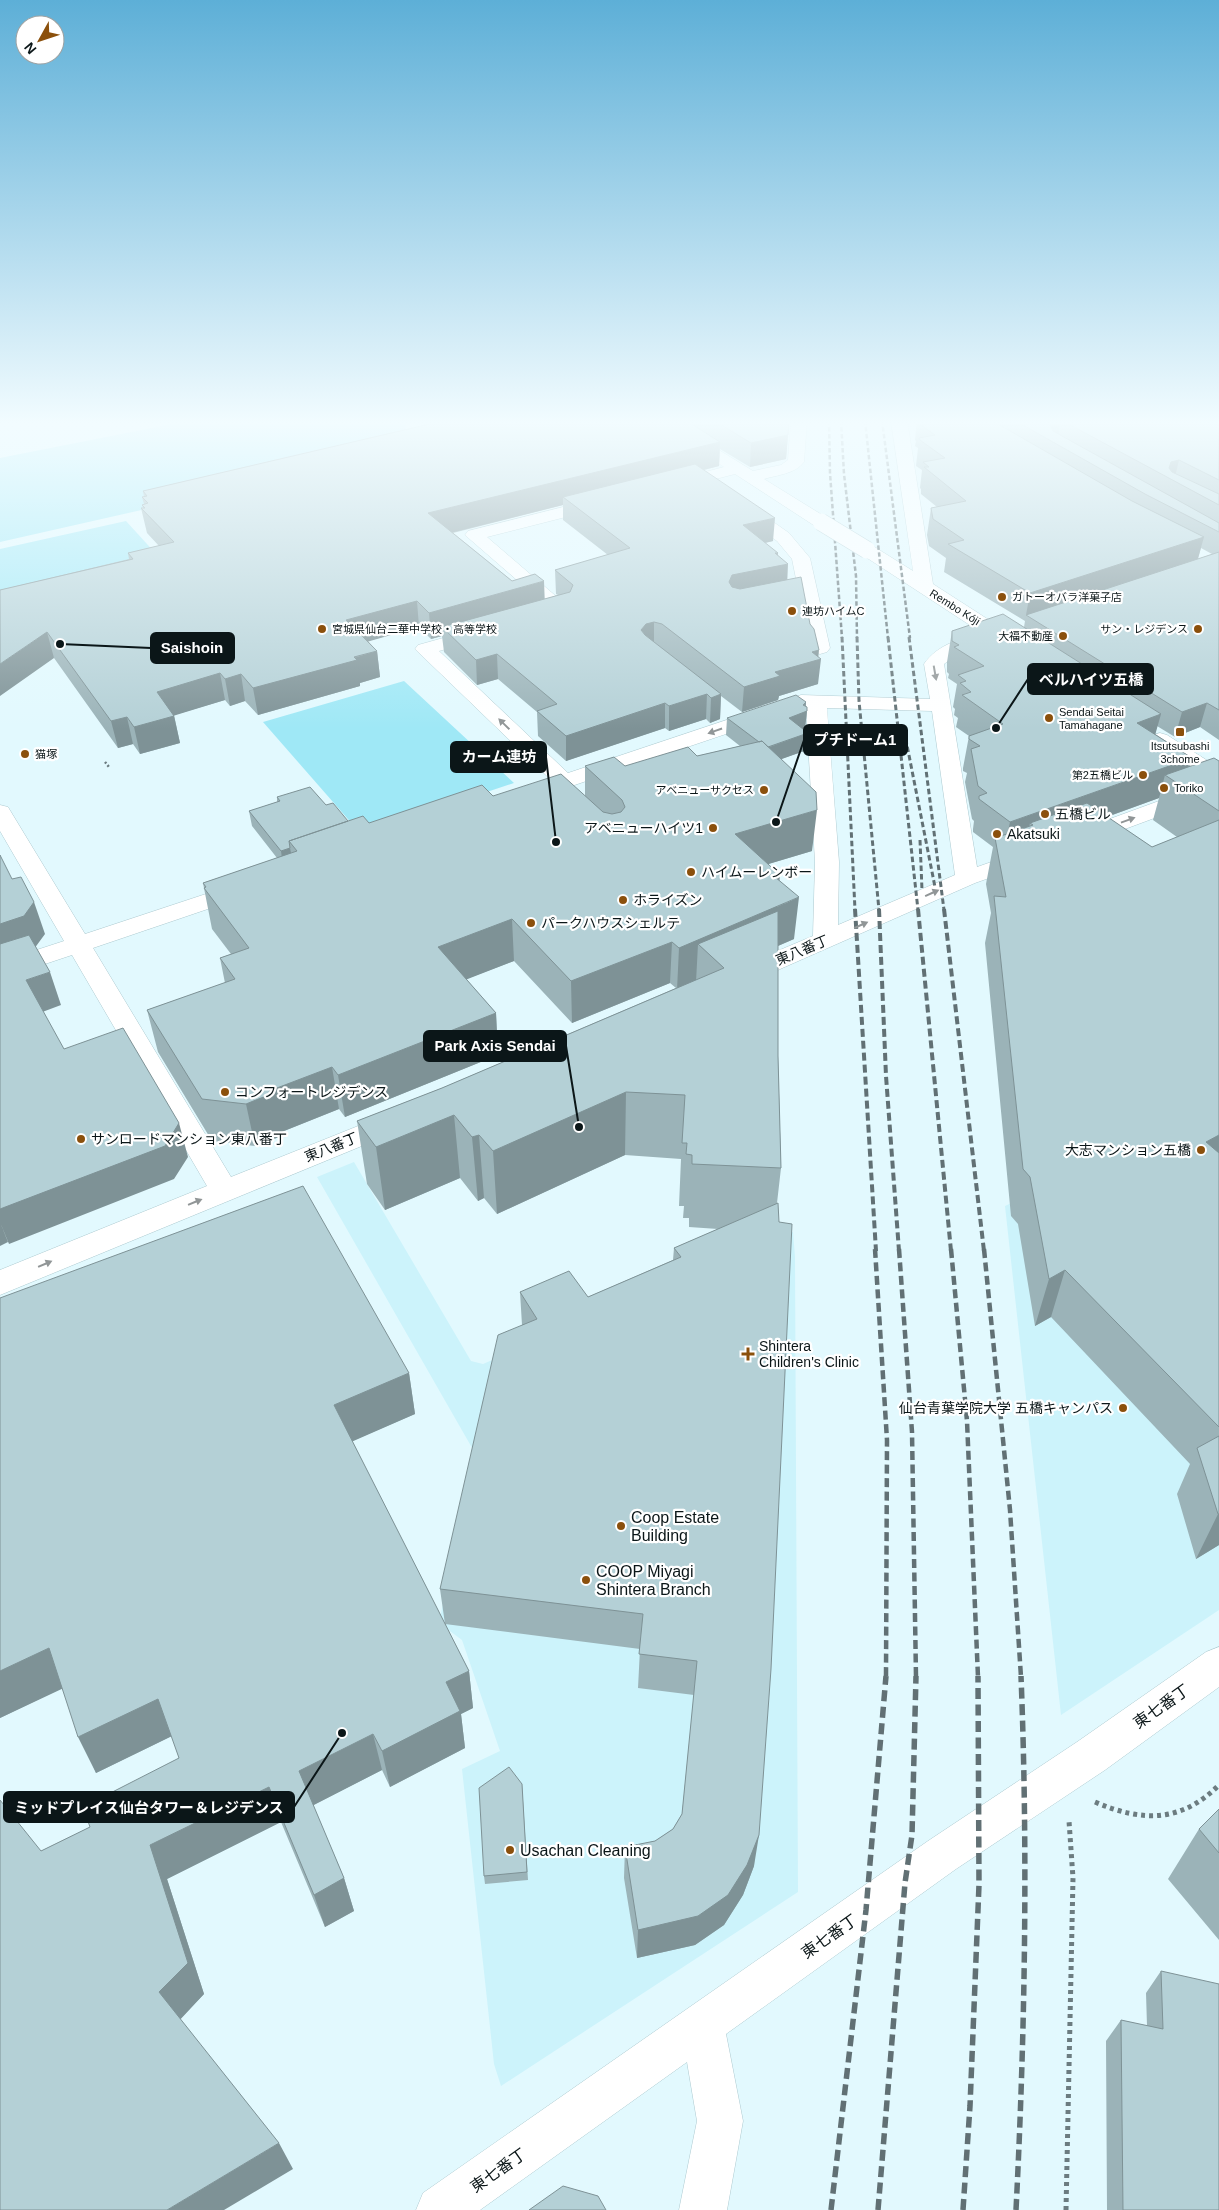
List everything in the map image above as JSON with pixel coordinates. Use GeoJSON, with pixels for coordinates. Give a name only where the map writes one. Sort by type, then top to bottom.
{"type":"FeatureCollection","features":[{"type":"Feature","properties":{"kind":"street"},"geometry":{"type":"LineString","coordinates":[[521,523],[466,537],[563,610],[526,621]]}},
{"type":"Feature","properties":{"kind":"street"},"geometry":{"type":"LineString","coordinates":[[764,523],[783,536],[800,558],[799,593],[820,648]]}},
{"type":"Feature","properties":{"kind":"street","name":"Rembo Kóji"},"geometry":{"type":"LineString","coordinates":[[823,523],[924,588],[1010,634],[1027,653]]}},
{"type":"Feature","properties":{"kind":"street"},"geometry":{"type":"LineString","coordinates":[[914,523],[924,588]]}},
{"type":"Feature","properties":{"kind":"street"},"geometry":{"type":"LineString","coordinates":[[498,628],[425,649],[559,789]]}},
{"type":"Feature","properties":{"kind":"street"},"geometry":{"type":"LineString","coordinates":[[967,878],[934,664],[938,656],[969,644],[1010,634]]}},
{"type":"Feature","properties":{"kind":"street"},"geometry":{"type":"LineString","coordinates":[[816,701],[827,862],[825,940]]}},
{"type":"Feature","properties":{"kind":"street"},"geometry":{"type":"LineString","coordinates":[[511,800],[559,789],[740,722],[801,702],[941,705]]}},
{"type":"Feature","properties":{"kind":"street"},"geometry":{"type":"LineString","coordinates":[[718,705],[740,722]]}},
{"type":"Feature","properties":{"kind":"street"},"geometry":{"type":"LineString","coordinates":[[1144,729],[1219,778]]}},
{"type":"Feature","properties":{"kind":"street","name":"東八番丁"},"geometry":{"type":"LineString","coordinates":[[719,985],[967,878],[1219,787]]}},
{"type":"Feature","properties":{"kind":"street"},"geometry":{"type":"LineString","coordinates":[[0,812],[224,1190]]}},
{"type":"Feature","properties":{"kind":"street"},"geometry":{"type":"LineString","coordinates":[[0,971],[262,884]]}},
{"type":"Feature","properties":{"kind":"street","name":"東八番丁"},"geometry":{"type":"LineString","coordinates":[[0,1283],[420,1111]]}},
{"type":"Feature","properties":{"kind":"street","name":"東七番丁"},"geometry":{"type":"LineString","coordinates":[[440,2210],[942,1855],[1066,1773],[1219,1665]]}},
{"type":"Feature","properties":{"kind":"street"},"geometry":{"type":"LineString","coordinates":[[702,2025],[720,2121],[703,2210]]}},
{"type":"Feature","properties":{"kind":"path"},"geometry":{"type":"LineString","coordinates":[[105,762],[109,767]]}},
{"type":"Feature","properties":{"kind":"path"},"geometry":{"type":"LineString","coordinates":[[1066,1773],[1072,1878],[1066,2210]]}},
{"type":"Feature","properties":{"kind":"path"},"geometry":{"type":"LineString","coordinates":[[1093,1801],[1111,1809],[1136,1815],[1159,1816],[1190,1810],[1209,1797],[1219,1785]]}},
{"type":"Feature","properties":{"kind":"shaded area"},"geometry":{"type":"Polygon","coordinates":[[[0,523],[83,523],[0,542],[0,523]]]}},
{"type":"Feature","properties":{"kind":"shaded area"},"geometry":{"type":"Polygon","coordinates":[[[116,523],[128,523],[168,567],[0,615],[0,549],[116,523]]]}},
{"type":"Feature","properties":{"kind":"shaded area"},"geometry":{"type":"Polygon","coordinates":[[[404,681],[514,783],[361,834],[263,722],[404,681]]]}},
{"type":"Feature","properties":{"kind":"shaded area"},"geometry":{"type":"Polygon","coordinates":[[[354,1162],[471,1361],[483,1364],[793,1232],[795,1257],[798,1892],[501,2086],[494,2064],[462,1769],[500,1751],[462,1640],[439,1623],[475,1453],[317,1177],[354,1162]]]}},
{"type":"Feature","properties":{"kind":"shaded area","name":"仙台青葉学院大学 五橋キャンパス"},"geometry":{"type":"Polygon","coordinates":[[[1100,1162],[1219,1185],[1219,1610],[1061,1715],[1005,1206],[1100,1162]]]}},
{"type":"Feature","properties":{"kind":"building"},"geometry":{"type":"Polygon","coordinates":[[[156,523],[441,523],[512,581],[535,574],[544,581],[429,613],[417,601],[346,620],[377,651],[354,657],[357,660],[253,688],[241,674],[225,679],[220,673],[157,692],[174,716],[134,727],[127,717],[111,721],[47,632],[0,664],[0,590],[133,559],[128,553],[174,542],[156,523]]]}},
{"type":"Feature","properties":{"kind":"building"},"geometry":{"type":"Polygon","coordinates":[[[597,523],[752,523],[743,525],[778,553],[775,553],[788,564],[732,575],[729,582],[732,587],[740,589],[801,577],[810,624],[814,629],[819,650],[812,652],[821,659],[775,672],[780,676],[744,687],[662,624],[654,622],[646,624],[641,630],[645,635],[721,694],[711,698],[707,694],[669,706],[665,703],[566,736],[537,711],[557,704],[497,654],[476,660],[442,627],[570,592],[573,585],[555,570],[630,548],[597,523]]]}},
{"type":"Feature","properties":{"kind":"building"},"geometry":{"type":"Polygon","coordinates":[[[939,523],[1176,523],[1204,537],[1030,593],[948,544],[964,540],[939,523]]]}},
{"type":"Feature","properties":{"kind":"building"},"geometry":{"type":"Polygon","coordinates":[[[1202,523],[1219,523],[1219,532],[1202,523]]]}},
{"type":"Feature","properties":{"kind":"building"},"geometry":{"type":"Polygon","coordinates":[[[1219,552],[1219,710],[1207,703],[1182,712],[1026,615],[1219,552]]]}},
{"type":"Feature","properties":{"kind":"building"},"geometry":{"type":"Polygon","coordinates":[[[1003,614],[1161,714],[1137,723],[1192,758],[1010,822],[979,799],[979,796],[987,793],[978,786],[971,749],[980,746],[969,739],[969,736],[1003,724],[962,695],[971,692],[960,683],[966,681],[958,675],[984,666],[954,647],[959,645],[952,641],[952,631],[1003,614]]]}},
{"type":"Feature","properties":{"kind":"building"},"geometry":{"type":"Polygon","coordinates":[[[796,695],[806,702],[803,705],[807,707],[807,711],[789,718],[808,733],[768,747],[727,718],[796,695]]]}},
{"type":"Feature","properties":{"kind":"building"},"geometry":{"type":"Polygon","coordinates":[[[762,741],[816,792],[817,810],[735,834],[780,875],[775,877],[799,897],[679,948],[672,942],[571,981],[512,919],[438,947],[496,1013],[338,1075],[332,1067],[269,1091],[271,1094],[246,1104],[202,1099],[147,1010],[235,979],[220,958],[249,948],[204,888],[206,887],[203,883],[297,851],[289,841],[363,816],[369,823],[482,785],[493,796],[561,774],[603,812],[612,814],[621,812],[625,807],[622,800],[585,766],[614,757],[625,766],[688,747],[697,756],[762,741]]]}},
{"type":"Feature","properties":{"kind":"building"},"geometry":{"type":"Polygon","coordinates":[[[1214,758],[1219,761],[1219,811],[1165,775],[1214,758]]]}},
{"type":"Feature","properties":{"kind":"building"},"geometry":{"type":"Polygon","coordinates":[[[310,787],[326,805],[333,803],[348,821],[289,841],[290,848],[281,851],[249,811],[280,801],[277,797],[310,787]]]}},
{"type":"Feature","properties":{"kind":"building"},"geometry":{"type":"Polygon","coordinates":[[[1087,803],[1152,847],[1219,820],[1219,1135],[1206,1142],[1219,1153],[1219,1427],[1065,1270],[1049,1279],[1030,1177],[1023,1169],[994,896],[1006,897],[995,838],[1033,825],[1030,823],[1087,803]]]}},
{"type":"Feature","properties":{"kind":"building"},"geometry":{"type":"Polygon","coordinates":[[[0,855],[12,879],[21,877],[34,902],[24,916],[0,924],[0,855]]]}},
{"type":"Feature","properties":{"kind":"building"},"geometry":{"type":"Polygon","coordinates":[[[778,911],[778,1056],[781,1168],[692,1164],[692,1155],[686,1154],[687,1143],[682,1143],[685,1095],[626,1092],[493,1151],[479,1135],[472,1137],[454,1115],[376,1147],[357,1121],[442,1088],[724,968],[698,944],[778,911]]]}},
{"type":"Feature","properties":{"kind":"building"},"geometry":{"type":"Polygon","coordinates":[[[29,935],[50,972],[26,980],[64,1049],[123,1028],[179,1123],[165,1146],[0,1209],[0,944],[29,935]]]}},
{"type":"Feature","properties":{"kind":"building"},"geometry":{"type":"Polygon","coordinates":[[[303,1186],[409,1373],[334,1405],[469,1671],[446,1682],[460,1711],[382,1751],[373,1734],[299,1771],[344,1878],[314,1895],[269,1787],[150,1845],[188,1963],[159,1992],[279,2143],[167,2210],[0,2210],[0,1800],[41,1851],[90,1827],[83,1807],[179,1758],[158,1699],[78,1737],[49,1648],[0,1671],[0,1298],[303,1186]]]}},
{"type":"Feature","properties":{"kind":"building","name":"Coop Estate Building"},"geometry":{"type":"Polygon","coordinates":[[[778,1203],[779,1222],[792,1224],[771,1669],[759,1835],[747,1865],[728,1895],[698,1916],[638,1930],[625,1847],[655,1841],[673,1829],[682,1814],[697,1661],[639,1654],[643,1614],[440,1589],[498,1335],[537,1319],[520,1292],[569,1271],[588,1297],[681,1257],[674,1248],[778,1203]]]}},
{"type":"Feature","properties":{"kind":"building"},"geometry":{"type":"Polygon","coordinates":[[[1219,1436],[1219,1514],[1218,1514],[1197,1448],[1219,1436]]]}},
{"type":"Feature","properties":{"kind":"building"},"geometry":{"type":"Polygon","coordinates":[[[509,1767],[522,1784],[527,1872],[484,1876],[479,1788],[509,1767]]]}},
{"type":"Feature","properties":{"kind":"building"},"geometry":{"type":"Polygon","coordinates":[[[1219,1809],[1219,1853],[1199,1829],[1219,1809]]]}},
{"type":"Feature","properties":{"kind":"building"},"geometry":{"type":"Polygon","coordinates":[[[1161,1971],[1219,1984],[1219,2210],[1123,2210],[1121,2020],[1163,2029],[1161,1971]]]}},
{"type":"Feature","properties":{"kind":"building"},"geometry":{"type":"Polygon","coordinates":[[[563,2186],[598,2196],[606,2210],[529,2210],[563,2186]]]}},
{"type":"Feature","properties":{"kind":"railway"},"geometry":{"type":"LineString","coordinates":[[834,523],[842,638]]}},
{"type":"Feature","properties":{"kind":"railway"},"geometry":{"type":"LineString","coordinates":[[850,523],[856,576],[857,638]]}},
{"type":"Feature","properties":{"kind":"railway"},"geometry":{"type":"LineString","coordinates":[[876,523],[888,638]]}},
{"type":"Feature","properties":{"kind":"railway"},"geometry":{"type":"LineString","coordinates":[[895,523],[910,638]]}},
{"type":"Feature","properties":{"kind":"railway"},"geometry":{"type":"LineString","coordinates":[[842,637],[855,910]]}},
{"type":"Feature","properties":{"kind":"railway"},"geometry":{"type":"LineString","coordinates":[[857,637],[859,701],[879,910]]}},
{"type":"Feature","properties":{"kind":"railway"},"geometry":{"type":"LineString","coordinates":[[888,637],[918,910]]}},
{"type":"Feature","properties":{"kind":"railway"},"geometry":{"type":"LineString","coordinates":[[909,637],[944,910]]}},
{"type":"Feature","properties":{"kind":"railway"},"geometry":{"type":"LineString","coordinates":[[904,730],[935,887]]}},
{"type":"Feature","properties":{"kind":"railway"},"geometry":{"type":"LineString","coordinates":[[920,840],[922,890]]}},
{"type":"Feature","properties":{"kind":"railway"},"geometry":{"type":"LineString","coordinates":[[855,909],[876,1251]]}},
{"type":"Feature","properties":{"kind":"railway"},"geometry":{"type":"LineString","coordinates":[[879,909],[886,1076],[899,1251]]}},
{"type":"Feature","properties":{"kind":"railway"},"geometry":{"type":"LineString","coordinates":[[918,909],[951,1251]]}},
{"type":"Feature","properties":{"kind":"railway"},"geometry":{"type":"LineString","coordinates":[[944,909],[984,1251]]}},
{"type":"Feature","properties":{"kind":"railway"},"geometry":{"type":"LineString","coordinates":[[875,1249],[887,1440],[886,1677]]}},
{"type":"Feature","properties":{"kind":"railway"},"geometry":{"type":"LineString","coordinates":[[899,1249],[912,1432],[916,1676]]}},
{"type":"Feature","properties":{"kind":"railway"},"geometry":{"type":"LineString","coordinates":[[951,1249],[967,1421],[978,1677]]}},
{"type":"Feature","properties":{"kind":"railway"},"geometry":{"type":"LineString","coordinates":[[984,1249],[1010,1510],[1021,1677]]}},
{"type":"Feature","properties":{"kind":"railway"},"geometry":{"type":"LineString","coordinates":[[831,2210],[866,1910],[886,1676]]}},
{"type":"Feature","properties":{"kind":"railway"},"geometry":{"type":"LineString","coordinates":[[878,2210],[905,1883],[912,1835],[916,1676]]}},
{"type":"Feature","properties":{"kind":"railway"},"geometry":{"type":"LineString","coordinates":[[963,2210],[970,2106],[979,1885],[978,1676]]}},
{"type":"Feature","properties":{"kind":"railway"},"geometry":{"type":"LineString","coordinates":[[1016,2210],[1022,2076],[1025,1876],[1021,1676]]}},
{"type":"Feature","properties":{"kind":"place","name":"ガトーオバラ洋菓子店"},"geometry":{"type":"Point","coordinates":[1002,597]}},
{"type":"Feature","properties":{"kind":"place","name":"連坊ハイムC"},"geometry":{"type":"Point","coordinates":[792,611]}},
{"type":"Feature","properties":{"kind":"place","name":"宮城県仙台二華中学校・高等学校"},"geometry":{"type":"Point","coordinates":[322,629]}},
{"type":"Feature","properties":{"kind":"place","name":"サン・レジデンス"},"geometry":{"type":"Point","coordinates":[1198,629]}},
{"type":"Feature","properties":{"kind":"place","name":"大福不動産"},"geometry":{"type":"Point","coordinates":[1063,636]}},
{"type":"Feature","properties":{"kind":"place","name":"Saishoin"},"geometry":{"type":"Point","coordinates":[60,644]}},
{"type":"Feature","properties":{"kind":"place","name":"Sendai Seitai Tamahagane"},"geometry":{"type":"Point","coordinates":[1049,718]}},
{"type":"Feature","properties":{"kind":"place","name":"ベルハイツ五橋"},"geometry":{"type":"Point","coordinates":[996,728]}},
{"type":"Feature","properties":{"kind":"place","name":"Itsutsubashi 3chome"},"geometry":{"type":"Point","coordinates":[1180,732]}},
{"type":"Feature","properties":{"kind":"place","name":"猫塚"},"geometry":{"type":"Point","coordinates":[25,754]}},
{"type":"Feature","properties":{"kind":"place","name":"第2五橋ビル"},"geometry":{"type":"Point","coordinates":[1143,775]}},
{"type":"Feature","properties":{"kind":"place","name":"Toriko"},"geometry":{"type":"Point","coordinates":[1164,788]}},
{"type":"Feature","properties":{"kind":"place","name":"アベニューサクセス"},"geometry":{"type":"Point","coordinates":[764,790]}},
{"type":"Feature","properties":{"kind":"place","name":"五橋ビル"},"geometry":{"type":"Point","coordinates":[1045,814]}},
{"type":"Feature","properties":{"kind":"place","name":"プチドーム1"},"geometry":{"type":"Point","coordinates":[776,822]}},
{"type":"Feature","properties":{"kind":"place","name":"アベニューハイツ1"},"geometry":{"type":"Point","coordinates":[713,828]}},
{"type":"Feature","properties":{"kind":"place","name":"Akatsuki"},"geometry":{"type":"Point","coordinates":[997,834]}},
{"type":"Feature","properties":{"kind":"place","name":"カーム連坊"},"geometry":{"type":"Point","coordinates":[556,842]}},
{"type":"Feature","properties":{"kind":"place","name":"ハイムーレンボー"},"geometry":{"type":"Point","coordinates":[691,872]}},
{"type":"Feature","properties":{"kind":"place","name":"ホライズン"},"geometry":{"type":"Point","coordinates":[623,900]}},
{"type":"Feature","properties":{"kind":"place","name":"パークハウスシェルテ"},"geometry":{"type":"Point","coordinates":[531,923]}},
{"type":"Feature","properties":{"kind":"place","name":"コンフォートレジデンス"},"geometry":{"type":"Point","coordinates":[225,1092]}},
{"type":"Feature","properties":{"kind":"place","name":"Park Axis Sendai"},"geometry":{"type":"Point","coordinates":[579,1127]}},
{"type":"Feature","properties":{"kind":"place","name":"サンロードマンション東八番丁"},"geometry":{"type":"Point","coordinates":[81,1139]}},
{"type":"Feature","properties":{"kind":"place","name":"大志マンション五橋"},"geometry":{"type":"Point","coordinates":[1201,1150]}},
{"type":"Feature","properties":{"kind":"place","name":"Shintera Children's Clinic"},"geometry":{"type":"Point","coordinates":[748,1354]}},
{"type":"Feature","properties":{"kind":"place","name":"仙台青葉学院大学 五橋キャンパス"},"geometry":{"type":"Point","coordinates":[1123,1408]}},
{"type":"Feature","properties":{"kind":"place","name":"Coop Estate Building"},"geometry":{"type":"Point","coordinates":[621,1526]}},
{"type":"Feature","properties":{"kind":"place","name":"COOP Miyagi Shintera Branch"},"geometry":{"type":"Point","coordinates":[586,1580]}},
{"type":"Feature","properties":{"kind":"place","name":"ミッドプレイス仙台タワー＆レジデンス"},"geometry":{"type":"Point","coordinates":[342,1733]}},
{"type":"Feature","properties":{"kind":"place","name":"Usachan Cleaning"},"geometry":{"type":"Point","coordinates":[510,1850]}}]}
